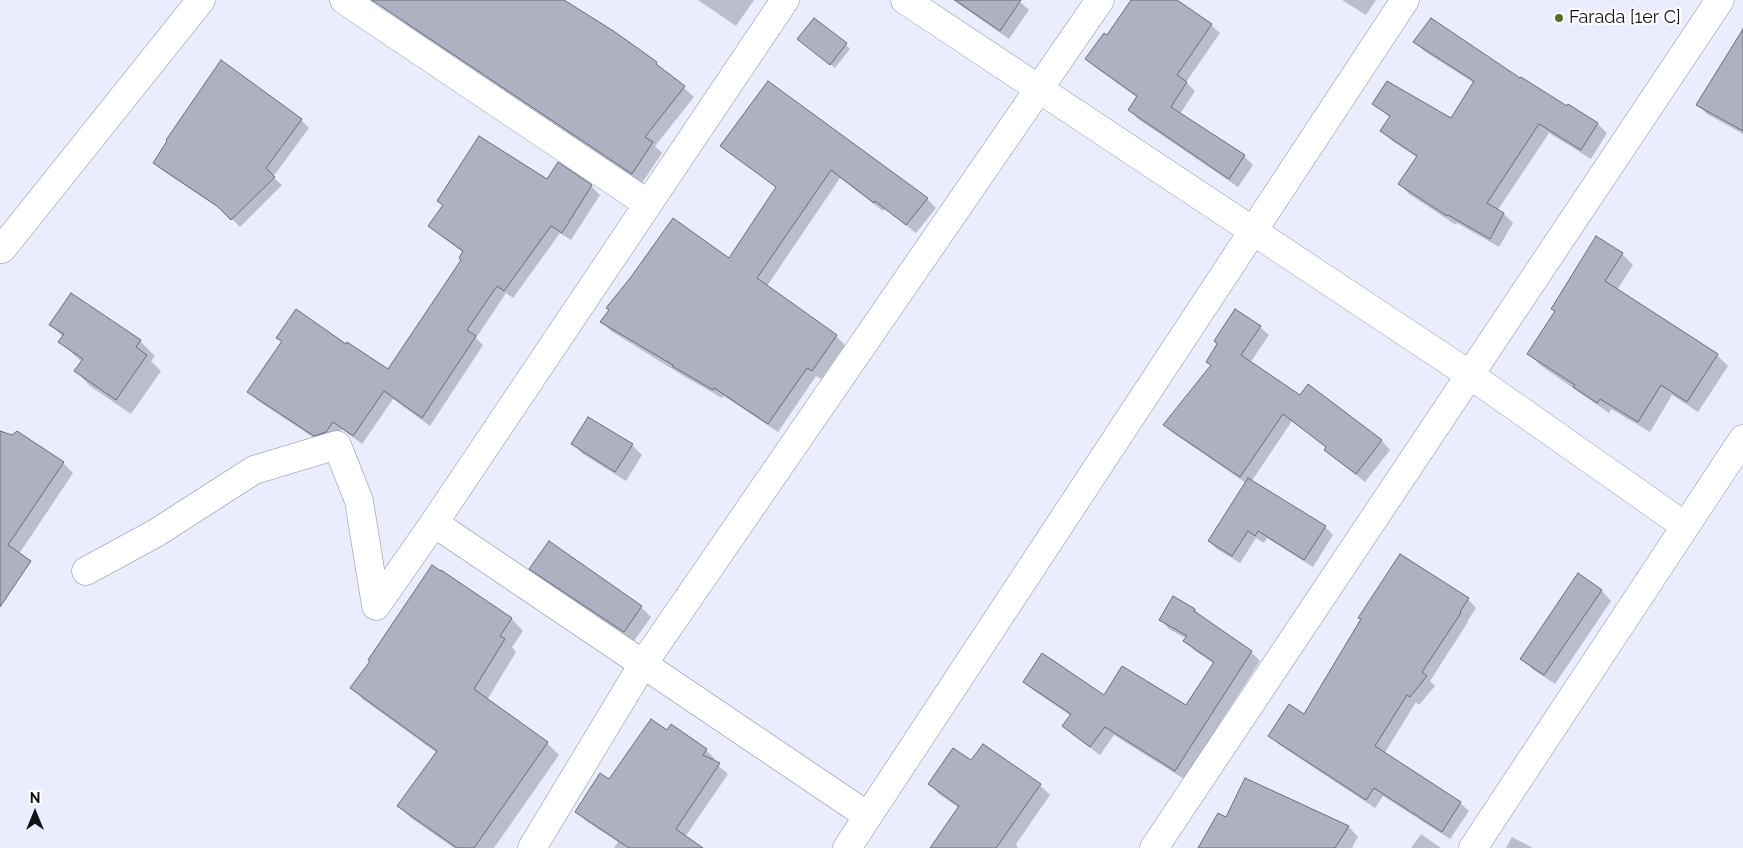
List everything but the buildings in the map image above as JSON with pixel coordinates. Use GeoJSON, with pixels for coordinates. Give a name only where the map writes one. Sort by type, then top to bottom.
{"type":"FeatureCollection","features":[{"type":"Feature","properties":{"kind":"street"},"geometry":{"type":"LineString","coordinates":[[2,249],[201,0]]}},
{"type":"Feature","properties":{"kind":"street"},"geometry":{"type":"LineString","coordinates":[[344,0],[648,204]]}},
{"type":"Feature","properties":{"kind":"street"},"geometry":{"type":"LineString","coordinates":[[86,571],[156,533],[254,470],[337,445],[359,500],[376,606],[434,523],[785,0]]}},
{"type":"Feature","properties":{"kind":"street"},"geometry":{"type":"LineString","coordinates":[[905,0],[1470,374],[1685,526]]}},
{"type":"Feature","properties":{"kind":"street"},"geometry":{"type":"LineString","coordinates":[[532,848],[643,664],[1100,0]]}},
{"type":"Feature","properties":{"kind":"street"},"geometry":{"type":"LineString","coordinates":[[847,848],[1404,0]]}},
{"type":"Feature","properties":{"kind":"street"},"geometry":{"type":"LineString","coordinates":[[1154,848],[1720,0]]}},
{"type":"Feature","properties":{"kind":"street"},"geometry":{"type":"LineString","coordinates":[[1473,848],[1743,439]]}},
{"type":"Feature","properties":{"kind":"street"},"geometry":{"type":"LineString","coordinates":[[434,523],[868,816]]}},
{"type":"Feature","properties":{"kind":"place","name":"Farada [1er C]"},"geometry":{"type":"Point","coordinates":[1559,18]}}]}
